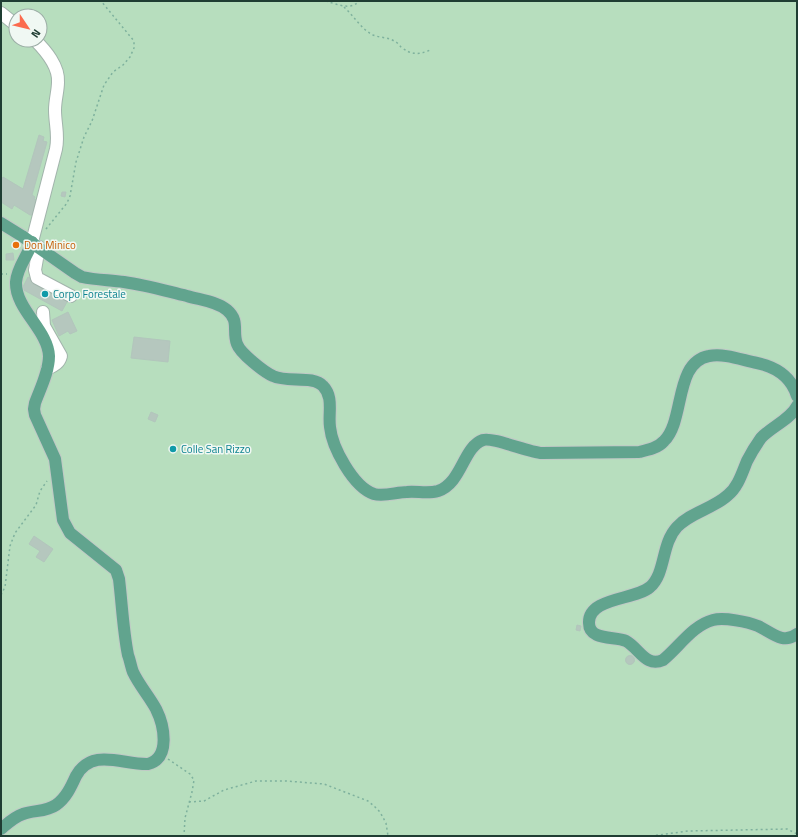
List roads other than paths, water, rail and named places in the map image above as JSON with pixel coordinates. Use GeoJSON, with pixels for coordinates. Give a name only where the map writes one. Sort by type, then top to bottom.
{"type":"FeatureCollection","features":[{"type":"Feature","properties":{"kind":"main road"},"geometry":{"type":"LineString","coordinates":[[1,223],[82,277],[143,285],[206,301],[223,308],[231,314],[235,320],[235,336],[237,344],[241,350],[259,367],[278,378],[315,381],[320,383],[325,388],[330,401],[330,429],[340,455],[348,470],[356,480],[374,494],[410,492],[429,493],[443,489],[454,479],[474,446],[486,439],[547,454],[640,452],[651,449],[664,442],[670,433],[676,417],[682,388],[690,370],[697,362],[709,356],[723,356],[774,368],[788,380],[797,396]]}},
{"type":"Feature","properties":{"kind":"main road"},"geometry":{"type":"LineString","coordinates":[[1,829],[22,814],[47,809],[61,801],[67,794],[81,769],[89,762],[99,759],[148,764],[155,762],[162,754],[164,744],[161,724],[156,710],[133,672],[128,654],[119,579],[116,570],[70,533],[64,520],[55,459],[35,415],[34,409],[47,369],[49,357],[47,347],[21,302],[16,286],[18,271],[30,250],[35,245]]}},
{"type":"Feature","properties":{"kind":"main road"},"geometry":{"type":"LineString","coordinates":[[797,406],[790,414],[761,438],[729,495],[688,518],[674,529],[667,543],[657,577],[650,587],[640,593],[604,604],[592,613],[589,622],[590,629],[596,635],[623,640],[634,646],[646,659],[656,663],[663,660],[702,624],[716,619],[731,620],[753,625],[778,638],[789,638],[797,634]]}},
{"type":"Feature","properties":{"kind":"street"},"geometry":{"type":"LineString","coordinates":[[42,48],[50,58],[58,73],[55,111],[58,136],[55,157],[35,245],[35,270],[37,278],[71,296]]}},
{"type":"Feature","properties":{"kind":"street"},"geometry":{"type":"LineString","coordinates":[[43,312],[44,326],[61,356],[60,360],[56,364],[47,369]]}},
{"type":"Feature","properties":{"kind":"place","name":"Don Minico"},"geometry":{"type":"Point","coordinates":[16,245]}},
{"type":"Feature","properties":{"kind":"place","name":"Corpo Forestale"},"geometry":{"type":"Point","coordinates":[45,294]}},
{"type":"Feature","properties":{"kind":"place","name":"Colle San Rizzo"},"geometry":{"type":"Point","coordinates":[173,449]}}]}
